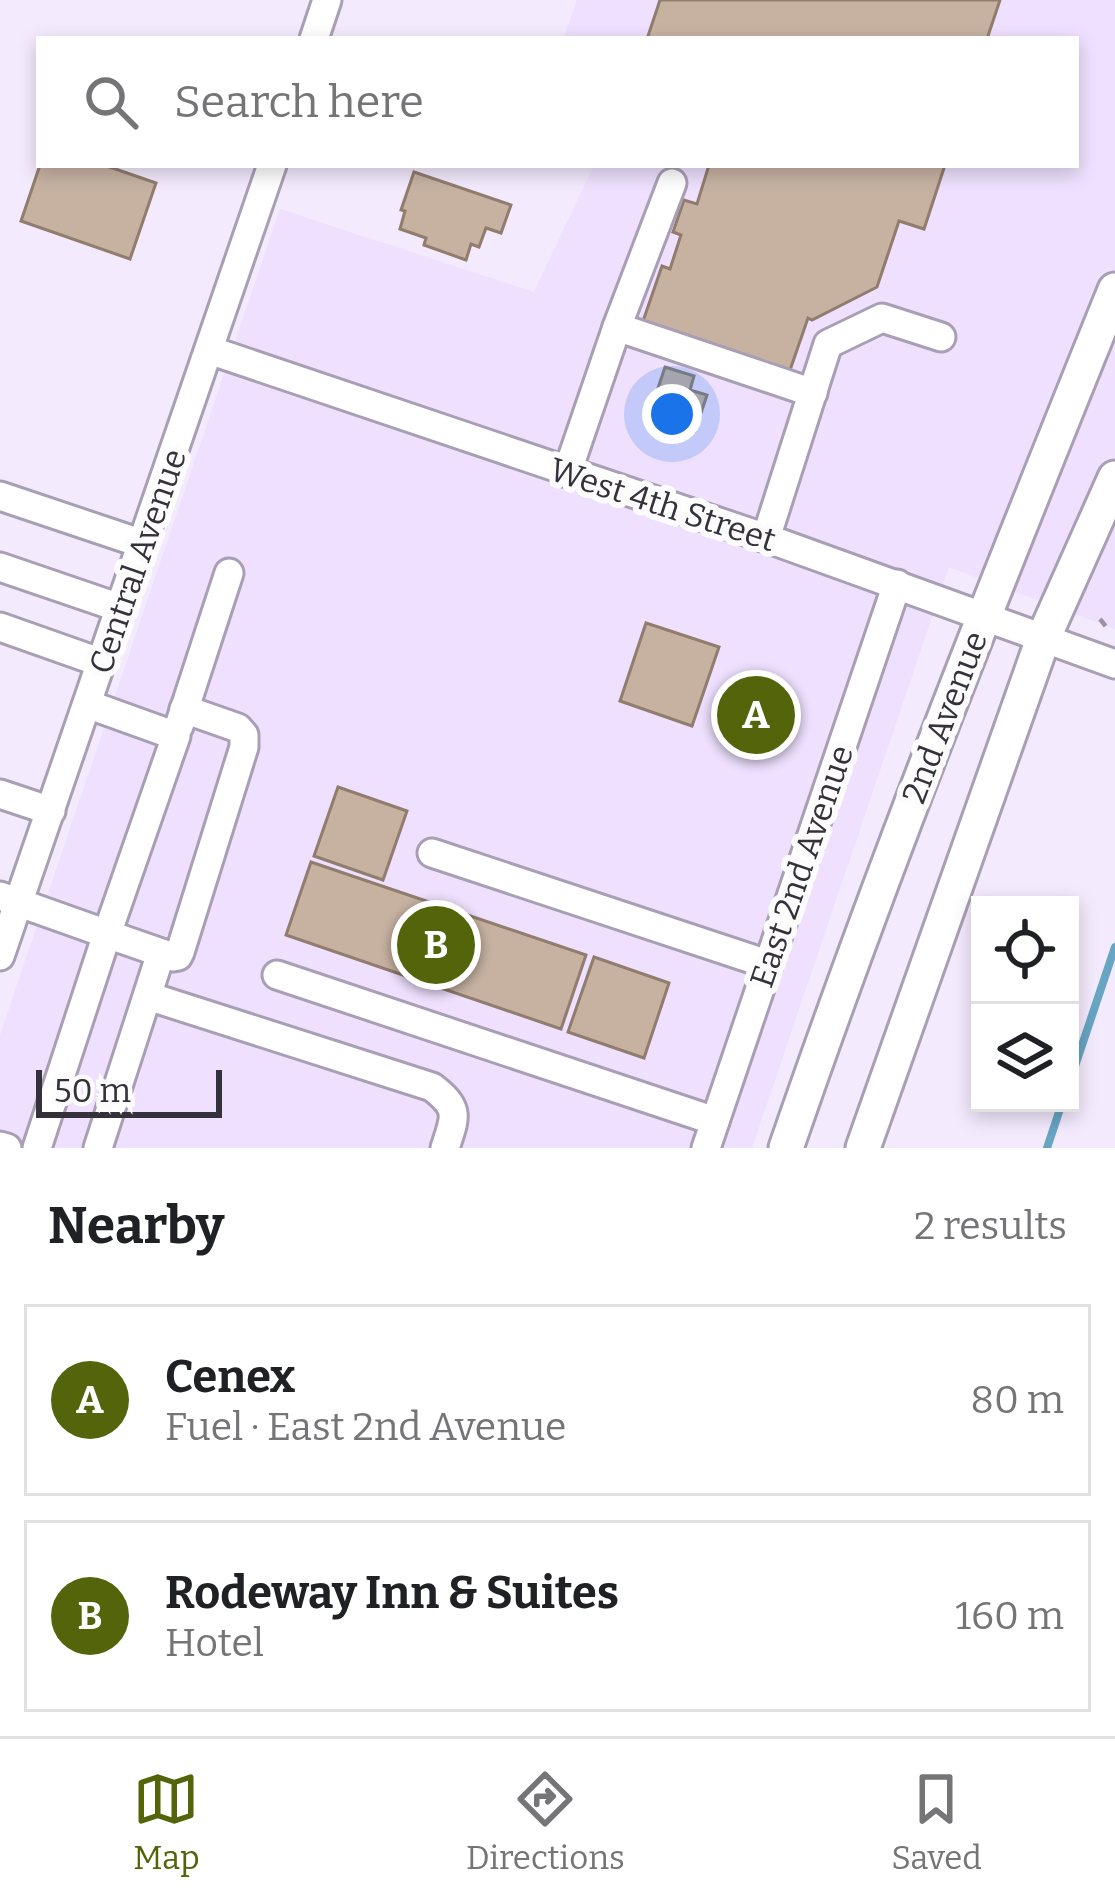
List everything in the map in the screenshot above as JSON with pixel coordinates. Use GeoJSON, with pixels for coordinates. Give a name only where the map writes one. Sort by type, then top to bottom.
{"type":"FeatureCollection","features":[{"type":"Feature","properties":{"kind":"main road","name":"2nd Avenue"},"geometry":{"type":"LineString","coordinates":[[786,1148],[855,949],[983,615],[1115,290]]}},
{"type":"Feature","properties":{"kind":"main road","name":"2nd Avenue"},"geometry":{"type":"LineString","coordinates":[[863,1148],[1043,639],[1115,478]]}},
{"type":"Feature","properties":{"kind":"street"},"geometry":{"type":"LineString","coordinates":[[315,36],[327,0]]}},
{"type":"Feature","properties":{"kind":"street","name":"Central Avenue"},"geometry":{"type":"LineString","coordinates":[[0,956],[9,900],[51,811],[271,168]]}},
{"type":"Feature","properties":{"kind":"street"},"geometry":{"type":"LineString","coordinates":[[567,472],[672,183]]}},
{"type":"Feature","properties":{"kind":"street"},"geometry":{"type":"LineString","coordinates":[[766,538],[828,344],[882,318],[941,337]]}},
{"type":"Feature","properties":{"kind":"street"},"geometry":{"type":"LineString","coordinates":[[617,327],[813,393]]}},
{"type":"Feature","properties":{"kind":"street","name":"West 4th Street"},"geometry":{"type":"LineString","coordinates":[[209,350],[766,538],[1115,664]]}},
{"type":"Feature","properties":{"kind":"street"},"geometry":{"type":"LineString","coordinates":[[0,496],[143,544]]}},
{"type":"Feature","properties":{"kind":"street"},"geometry":{"type":"LineString","coordinates":[[0,567],[120,608]]}},
{"type":"Feature","properties":{"kind":"street"},"geometry":{"type":"LineString","coordinates":[[37,1148],[229,573]]}},
{"type":"Feature","properties":{"kind":"street","name":"East 2nd Avenue"},"geometry":{"type":"LineString","coordinates":[[706,1148],[897,584]]}},
{"type":"Feature","properties":{"kind":"street"},"geometry":{"type":"LineString","coordinates":[[0,627],[102,663]]}},
{"type":"Feature","properties":{"kind":"street"},"geometry":{"type":"LineString","coordinates":[[9,900],[173,957],[180,952],[244,735],[238,728],[88,704]]}},
{"type":"Feature","properties":{"kind":"street"},"geometry":{"type":"LineString","coordinates":[[0,794],[51,811]]}},
{"type":"Feature","properties":{"kind":"street"},"geometry":{"type":"LineString","coordinates":[[432,853],[767,964]]}},
{"type":"Feature","properties":{"kind":"street"},"geometry":{"type":"LineString","coordinates":[[98,1148],[161,953]]}},
{"type":"Feature","properties":{"kind":"street"},"geometry":{"type":"LineString","coordinates":[[277,975],[715,1120]]}},
{"type":"Feature","properties":{"kind":"street"},"geometry":{"type":"LineString","coordinates":[[148,996],[432,1088],[448,1100],[454,1119],[445,1148]]}},
{"type":"Feature","properties":{"kind":"path"},"geometry":{"type":"LineString","coordinates":[[1100,619],[1115,637]]}},
{"type":"Feature","properties":{"kind":"shaded area"},"geometry":{"type":"Polygon","coordinates":[[[577,0],[1115,0],[1115,629],[949,567],[752,1148],[0,1148],[0,1035],[280,209],[534,292],[593,168],[1079,168],[1079,36],[564,36],[577,0]]]}},
{"type":"Feature","properties":{"kind":"building"},"geometry":{"type":"Polygon","coordinates":[[[660,0],[1000,0],[988,36],[648,36],[660,0]]]}},
{"type":"Feature","properties":{"kind":"building"},"geometry":{"type":"Polygon","coordinates":[[[39,168],[113,168],[156,183],[130,259],[21,221],[39,168]]]}},
{"type":"Feature","properties":{"kind":"building"},"geometry":{"type":"Polygon","coordinates":[[[708,168],[944,168],[924,229],[899,221],[877,287],[808,318],[789,373],[642,324],[662,266],[670,269],[681,235],[673,232],[684,200],[697,204],[708,168]]]}},
{"type":"Feature","properties":{"kind":"building"},"geometry":{"type":"Polygon","coordinates":[[[414,172],[511,205],[501,233],[486,228],[479,247],[471,244],[466,260],[424,245],[426,238],[400,229],[414,172]]]}},
{"type":"Feature","properties":{"kind":"building"},"geometry":{"type":"Polygon","coordinates":[[[665,367],[694,376],[690,390],[707,395],[695,431],[649,415],[665,367]]]}},
{"type":"Feature","properties":{"kind":"building"},"geometry":{"type":"Polygon","coordinates":[[[646,623],[719,647],[692,726],[620,701],[646,623]]]}},
{"type":"Feature","properties":{"kind":"building"},"geometry":{"type":"Polygon","coordinates":[[[737,694],[787,710],[779,735],[729,719],[737,694]]]}},
{"type":"Feature","properties":{"kind":"building"},"geometry":{"type":"Polygon","coordinates":[[[338,787],[407,811],[383,880],[314,856],[338,787]]]}},
{"type":"Feature","properties":{"kind":"building"},"geometry":{"type":"Polygon","coordinates":[[[311,862],[586,955],[561,1029],[286,935],[311,862]]]}},
{"type":"Feature","properties":{"kind":"building"},"geometry":{"type":"Polygon","coordinates":[[[594,957],[669,983],[644,1058],[568,1032],[594,957]]]}},
{"type":"Feature","properties":{"kind":"waterway"},"geometry":{"type":"LineString","coordinates":[[1079,1054],[1115,947]]}},
{"type":"Feature","properties":{"kind":"waterway"},"geometry":{"type":"LineString","coordinates":[[1047,1148],[1059,1112]]}},
{"type":"Feature","properties":{"kind":"place","name":"Cenex"},"geometry":{"type":"Point","coordinates":[756,715]}},
{"type":"Feature","properties":{"kind":"place","name":"Rodeway Inn & Suites"},"geometry":{"type":"Point","coordinates":[436,945]}}]}
